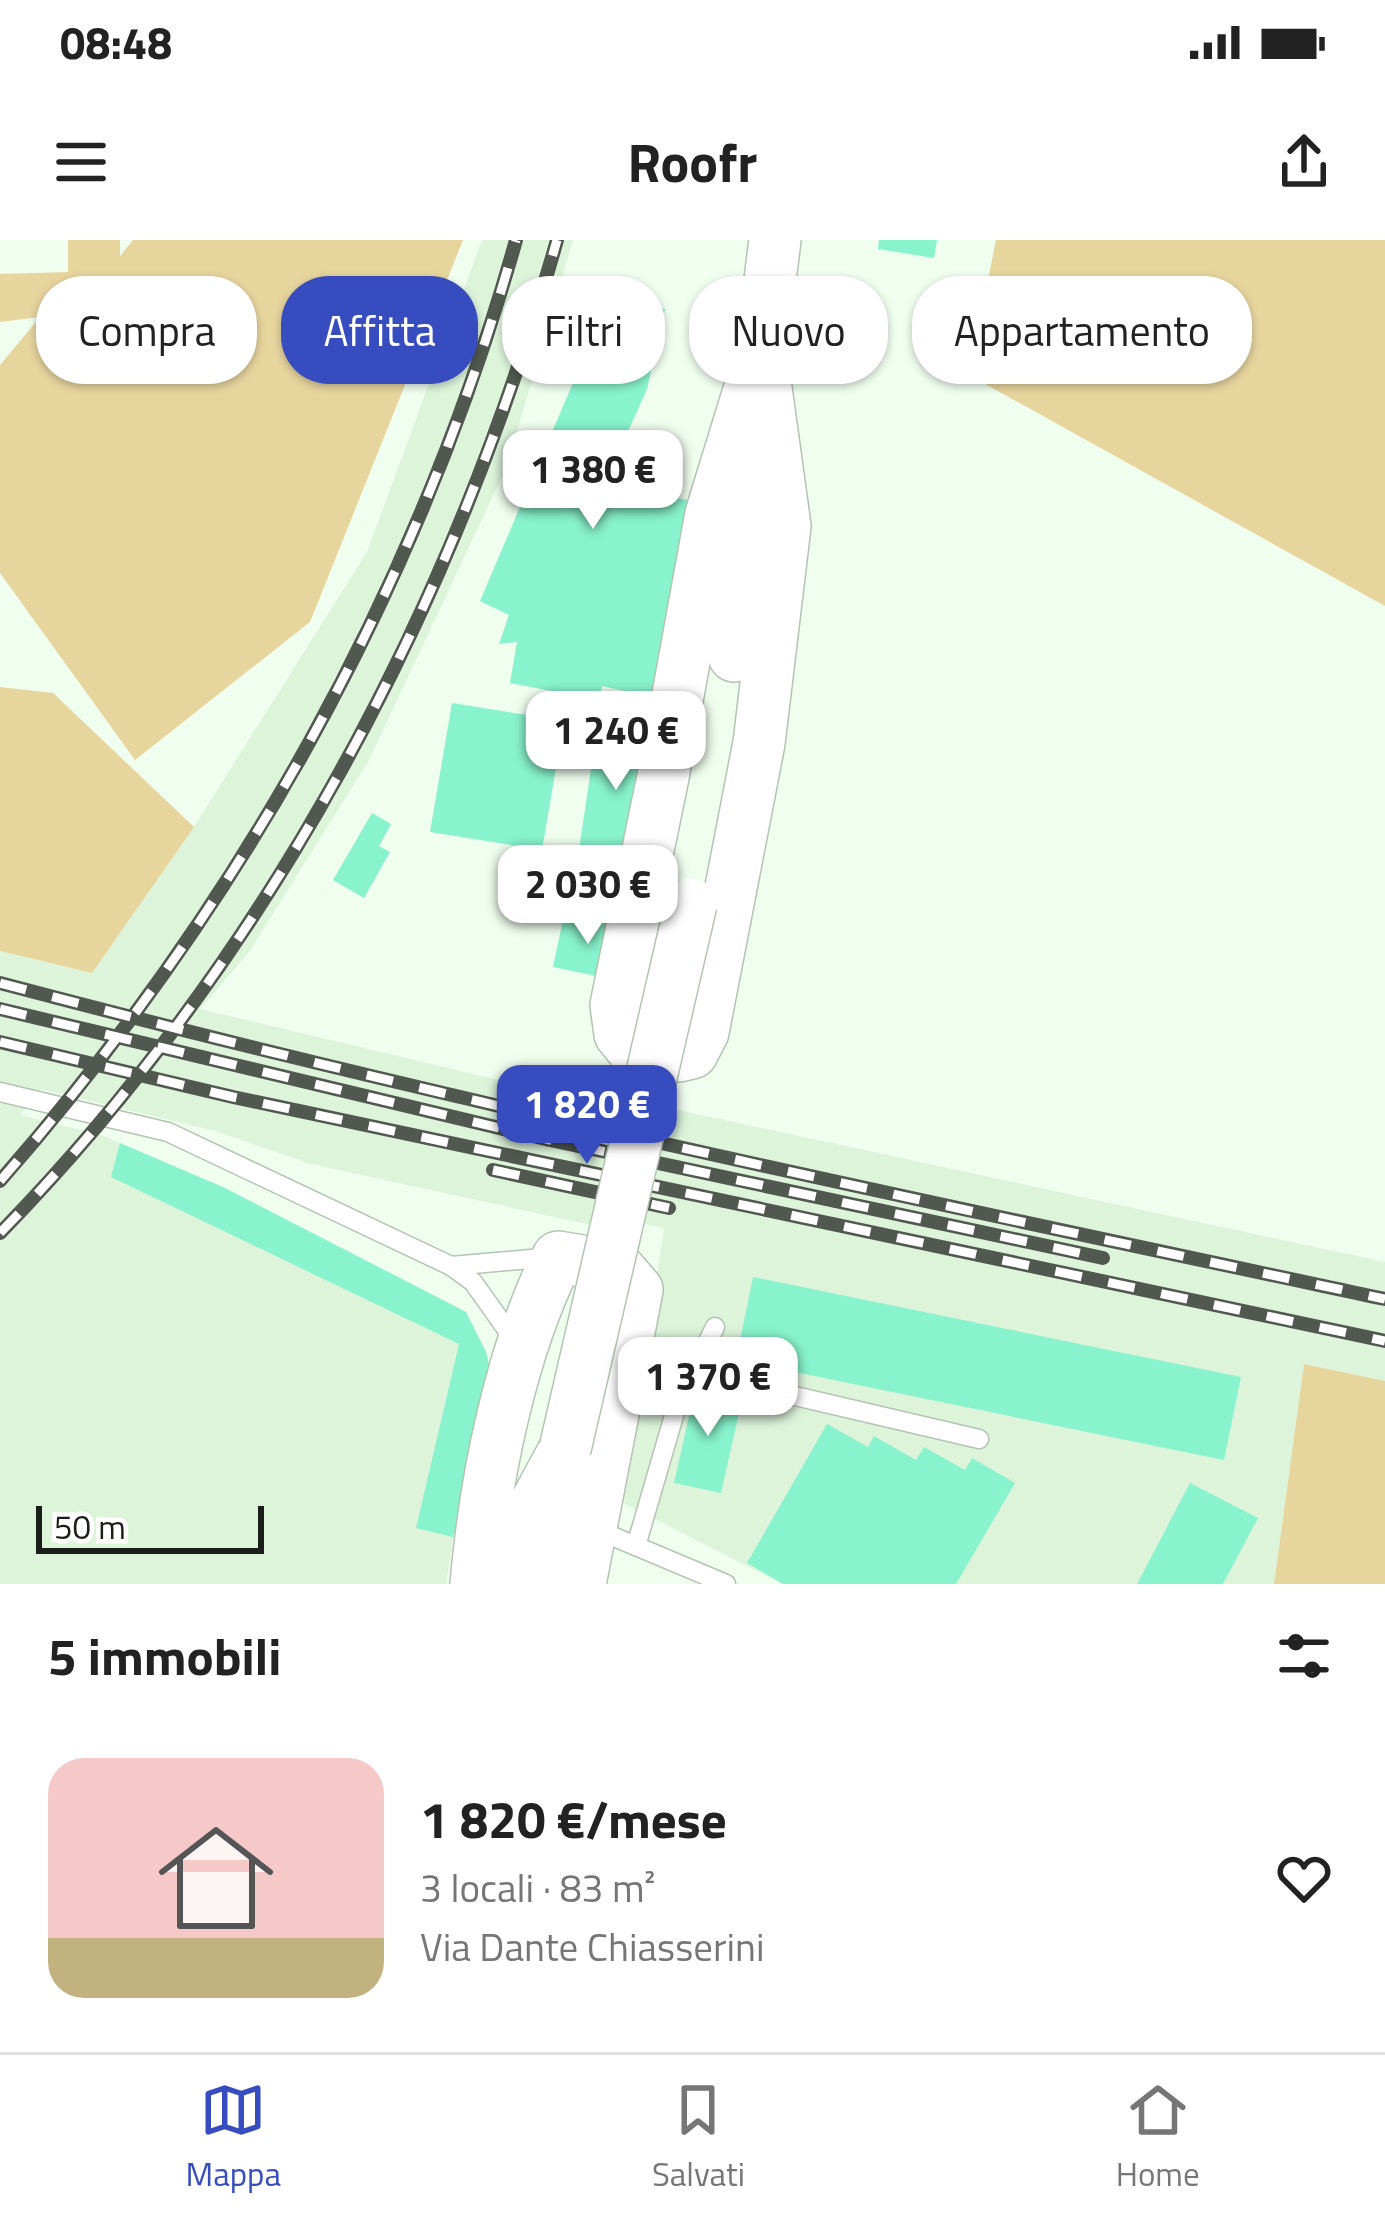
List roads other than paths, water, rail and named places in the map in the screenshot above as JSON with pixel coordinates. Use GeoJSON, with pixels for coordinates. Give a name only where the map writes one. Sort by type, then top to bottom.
{"type":"FeatureCollection","features":[{"type":"Feature","properties":{"kind":"street"},"geometry":{"type":"LineString","coordinates":[[770,276],[776,240]]}},
{"type":"Feature","properties":{"kind":"street"},"geometry":{"type":"LineString","coordinates":[[761,352],[785,526],[759,743],[703,1032],[692,1053],[634,1051],[620,1034],[616,1005],[711,514],[761,352]]}},
{"type":"Feature","properties":{"kind":"street"},"geometry":{"type":"LineString","coordinates":[[542,1584],[565,1449],[716,801],[730,701],[758,384]]}},
{"type":"Feature","properties":{"kind":"street"},"geometry":{"type":"LineString","coordinates":[[476,1584],[479,1541],[519,1348],[558,1257],[617,1268],[637,1290],[580,1584]]}},
{"type":"Feature","properties":{"kind":"street"},"geometry":{"type":"LineString","coordinates":[[492,1584],[565,1449]]}},
{"type":"Feature","properties":{"kind":"lane"},"geometry":{"type":"LineString","coordinates":[[0,1092],[168,1132],[451,1266],[473,1282],[519,1348]]}},
{"type":"Feature","properties":{"kind":"lane"},"geometry":{"type":"LineString","coordinates":[[451,1266],[558,1257]]}},
{"type":"Feature","properties":{"kind":"lane"},"geometry":{"type":"LineString","coordinates":[[636,1546],[680,1395],[715,1327]]}},
{"type":"Feature","properties":{"kind":"lane"},"geometry":{"type":"LineString","coordinates":[[693,1372],[979,1438]]}},
{"type":"Feature","properties":{"kind":"lane"},"geometry":{"type":"LineString","coordinates":[[612,1536],[726,1584]]}},
{"type":"Feature","properties":{"kind":"railway"},"geometry":{"type":"LineString","coordinates":[[0,1181],[87,1077],[168,968],[311,739],[373,620],[428,496],[516,240]]}},
{"type":"Feature","properties":{"kind":"railway"},"geometry":{"type":"LineString","coordinates":[[0,1233],[97,1126],[186,1014],[267,895],[340,771],[406,643],[464,512],[514,377],[557,240]]}},
{"type":"Feature","properties":{"kind":"railway"},"geometry":{"type":"LineString","coordinates":[[0,983],[517,1110],[1385,1299]]}},
{"type":"Feature","properties":{"kind":"railway"},"geometry":{"type":"LineString","coordinates":[[0,1009],[550,1140],[1103,1258]]}},
{"type":"Feature","properties":{"kind":"railway"},"geometry":{"type":"LineString","coordinates":[[0,1042],[233,1097],[1385,1341]]}},
{"type":"Feature","properties":{"kind":"railway"},"geometry":{"type":"LineString","coordinates":[[493,1170],[669,1208]]}}]}
